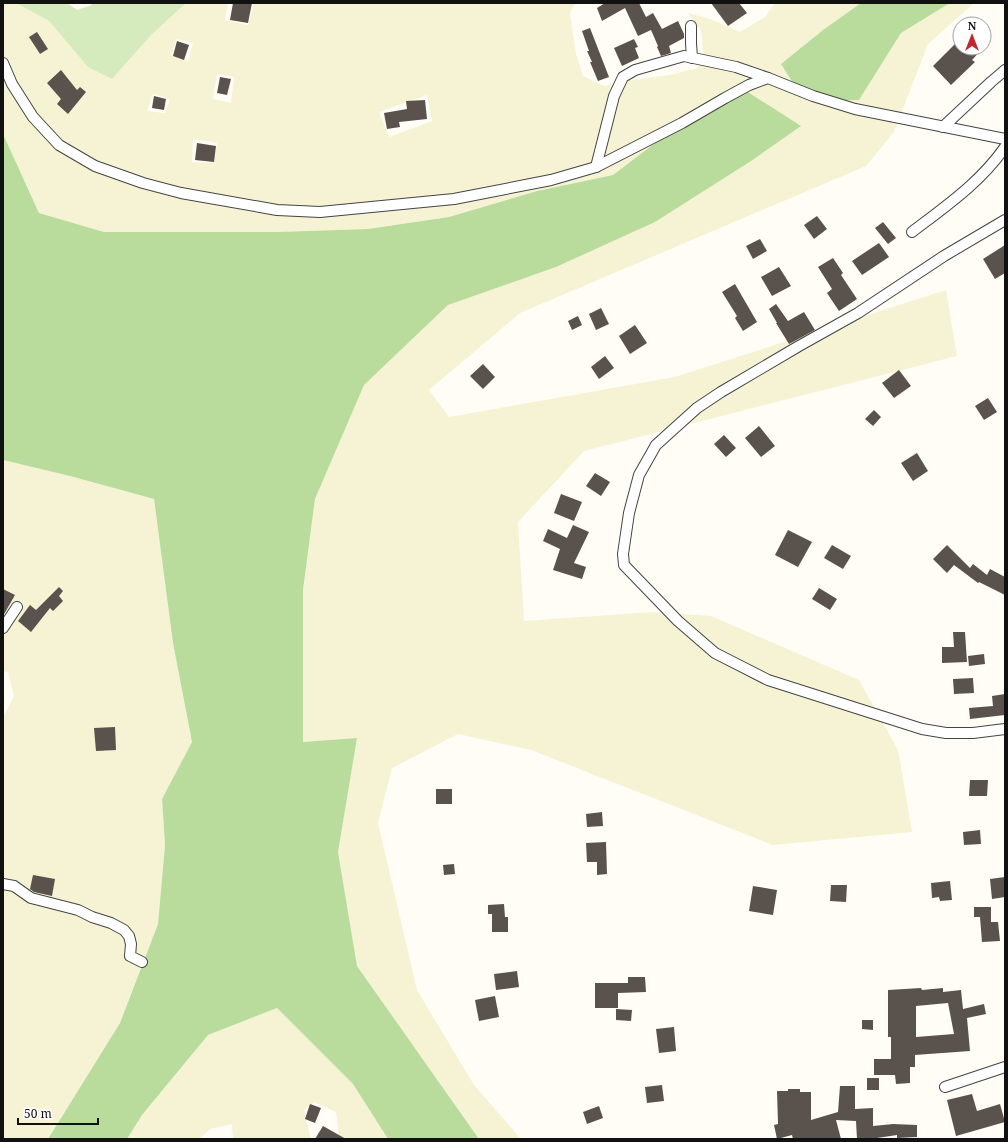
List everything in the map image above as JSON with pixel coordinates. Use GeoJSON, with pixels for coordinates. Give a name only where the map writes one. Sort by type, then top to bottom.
{"type":"FeatureCollection","features":[{"type":"Feature","properties":{"kind":"street"},"geometry":{"type":"LineString","coordinates":[[692,26],[692,58]]}},
{"type":"Feature","properties":{"kind":"street"},"geometry":{"type":"LineString","coordinates":[[596,167],[614,96],[623,77],[635,70],[669,59],[684,56],[736,67],[786,84],[813,96],[855,109],[1005,139]]}},
{"type":"Feature","properties":{"kind":"street"},"geometry":{"type":"LineString","coordinates":[[3,63],[12,84],[33,117],[59,145],[95,166],[143,183],[181,193],[277,210],[320,212],[454,199],[551,180],[596,167],[682,123],[743,88],[768,78]]}},
{"type":"Feature","properties":{"kind":"street"},"geometry":{"type":"LineString","coordinates":[[943,127],[1005,70]]}},
{"type":"Feature","properties":{"kind":"street"},"geometry":{"type":"LineString","coordinates":[[912,232],[979,179],[1005,147]]}},
{"type":"Feature","properties":{"kind":"street"},"geometry":{"type":"LineString","coordinates":[[1005,220],[944,256],[858,313],[721,392],[697,408],[656,445],[639,475],[629,513],[623,554],[624,565],[678,621],[715,653],[768,680],[922,729],[946,733],[973,733],[1005,730]]}},
{"type":"Feature","properties":{"kind":"street"},"geometry":{"type":"LineString","coordinates":[[3,628],[17,607]]}},
{"type":"Feature","properties":{"kind":"street"},"geometry":{"type":"LineString","coordinates":[[3,884],[14,886],[31,898],[78,910],[92,917],[111,923],[124,930],[129,936],[131,944],[130,956],[142,962]]}},
{"type":"Feature","properties":{"kind":"street"},"geometry":{"type":"LineString","coordinates":[[946,1086],[1005,1067]]}},
{"type":"Feature","properties":{"kind":"shaded area"},"geometry":{"type":"Polygon","coordinates":[[[3,3],[16,3],[49,21],[88,67],[151,35],[186,3],[228,3],[225,20],[248,25],[254,3],[575,3],[570,14],[576,54],[583,76],[604,86],[630,80],[670,75],[697,68],[704,60],[701,31],[688,13],[710,19],[740,32],[765,17],[775,3],[861,3],[823,30],[781,64],[859,100],[901,33],[950,3],[974,3],[959,16],[952,16],[952,23],[928,44],[894,132],[866,166],[520,313],[429,390],[449,417],[675,377],[946,290],[957,356],[584,451],[518,522],[524,621],[652,612],[711,616],[859,680],[898,750],[912,832],[773,845],[531,750],[458,734],[392,768],[378,823],[417,990],[474,1085],[521,1139],[479,1139],[357,966],[338,852],[357,738],[303,742],[303,590],[315,499],[364,385],[448,305],[556,267],[663,137],[613,175],[537,191],[449,217],[368,229],[277,232],[104,232],[39,213],[3,134],[3,3]],[[177,39],[171,55],[188,61],[193,43],[177,39]],[[217,74],[213,99],[231,103],[234,77],[217,74]],[[153,94],[147,111],[165,113],[170,99],[153,94]],[[427,95],[379,112],[389,137],[432,121],[427,95]],[[193,139],[192,162],[214,163],[217,143],[193,139]]]}},
{"type":"Feature","properties":{"kind":"shaded area"},"geometry":{"type":"Polygon","coordinates":[[[3,460],[70,476],[154,499],[173,643],[192,742],[162,799],[165,845],[158,924],[120,1023],[48,1139],[3,1139],[3,718],[14,696],[8,672],[3,671],[3,460]]]}},
{"type":"Feature","properties":{"kind":"shaded area"},"geometry":{"type":"Polygon","coordinates":[[[277,1008],[353,1084],[388,1139],[339,1139],[336,1112],[314,1102],[304,1110],[311,1139],[233,1139],[232,1124],[210,1129],[199,1139],[127,1139],[142,1115],[208,1035],[277,1008]]]}},
{"type":"Feature","properties":{"kind":"green space"},"geometry":{"type":"Polygon","coordinates":[[[16,3],[67,3],[77,10],[92,5],[91,3],[186,3],[151,35],[112,79],[88,67],[49,21],[16,3]]]}},
{"type":"Feature","properties":{"kind":"green space"},"geometry":{"type":"Polygon","coordinates":[[[861,3],[950,3],[901,33],[859,100],[822,101],[797,89],[781,64],[823,30],[861,3]]]}},
{"type":"Feature","properties":{"kind":"green space"},"geometry":{"type":"Polygon","coordinates":[[[743,89],[801,126],[751,161],[655,222],[556,267],[448,305],[364,385],[315,499],[303,590],[303,742],[357,738],[338,852],[357,966],[479,1139],[388,1139],[353,1084],[277,1008],[208,1035],[142,1115],[127,1139],[48,1139],[120,1023],[158,924],[165,845],[162,799],[192,742],[173,643],[154,499],[70,476],[3,460],[3,134],[39,213],[104,232],[277,232],[368,229],[449,217],[537,191],[613,175],[663,137],[743,89]]]}},
{"type":"Feature","properties":{"kind":"building"},"geometry":{"type":"Polygon","coordinates":[[[233,3],[252,3],[248,23],[230,20],[233,3]]]}},
{"type":"Feature","properties":{"kind":"building"},"geometry":{"type":"Polygon","coordinates":[[[605,3],[639,3],[646,17],[653,13],[662,29],[678,21],[684,34],[684,38],[669,46],[671,53],[661,56],[651,30],[638,36],[625,8],[602,21],[597,8],[605,3]]]}},
{"type":"Feature","properties":{"kind":"building"},"geometry":{"type":"Polygon","coordinates":[[[711,3],[739,3],[747,13],[728,26],[711,3]]]}},
{"type":"Feature","properties":{"kind":"building"},"geometry":{"type":"Polygon","coordinates":[[[590,28],[609,77],[598,81],[590,62],[592,62],[587,51],[589,51],[582,31],[590,28]]]}},
{"type":"Feature","properties":{"kind":"building"},"geometry":{"type":"Polygon","coordinates":[[[37,32],[48,49],[40,54],[29,37],[37,32]]]}},
{"type":"Feature","properties":{"kind":"building"},"geometry":{"type":"Polygon","coordinates":[[[634,39],[638,47],[635,48],[639,58],[622,66],[614,48],[634,39]]]}},
{"type":"Feature","properties":{"kind":"building"},"geometry":{"type":"Polygon","coordinates":[[[177,41],[189,45],[184,60],[173,56],[177,41]]]}},
{"type":"Feature","properties":{"kind":"building"},"geometry":{"type":"Polygon","coordinates":[[[952,47],[952,56],[976,56],[972,60],[975,62],[951,85],[933,66],[952,47]]]}},
{"type":"Feature","properties":{"kind":"building"},"geometry":{"type":"Polygon","coordinates":[[[61,70],[77,90],[80,87],[86,92],[68,114],[57,104],[61,99],[47,83],[61,70]]]}},
{"type":"Feature","properties":{"kind":"building"},"geometry":{"type":"Polygon","coordinates":[[[220,77],[231,79],[227,95],[217,93],[220,77]]]}},
{"type":"Feature","properties":{"kind":"building"},"geometry":{"type":"Polygon","coordinates":[[[154,96],[166,99],[164,110],[152,108],[154,96]]]}},
{"type":"Feature","properties":{"kind":"building"},"geometry":{"type":"Polygon","coordinates":[[[425,100],[427,119],[399,122],[400,127],[387,129],[384,113],[407,109],[406,101],[425,100]]]}},
{"type":"Feature","properties":{"kind":"building"},"geometry":{"type":"Polygon","coordinates":[[[197,143],[216,146],[214,162],[195,160],[197,143]]]}},
{"type":"Feature","properties":{"kind":"building"},"geometry":{"type":"Polygon","coordinates":[[[817,216],[827,229],[814,239],[804,225],[817,216]]]}},
{"type":"Feature","properties":{"kind":"building"},"geometry":{"type":"Polygon","coordinates":[[[883,222],[896,238],[888,244],[875,228],[883,222]]]}},
{"type":"Feature","properties":{"kind":"building"},"geometry":{"type":"Polygon","coordinates":[[[760,239],[767,251],[753,259],[746,246],[760,239]]]}},
{"type":"Feature","properties":{"kind":"building"},"geometry":{"type":"Polygon","coordinates":[[[879,243],[889,257],[862,275],[852,261],[879,243]]]}},
{"type":"Feature","properties":{"kind":"building"},"geometry":{"type":"Polygon","coordinates":[[[1005,245],[1005,273],[995,279],[983,259],[1005,245]]]}},
{"type":"Feature","properties":{"kind":"building"},"geometry":{"type":"Polygon","coordinates":[[[833,258],[843,273],[841,275],[857,299],[839,311],[827,293],[832,289],[818,267],[833,258]]]}},
{"type":"Feature","properties":{"kind":"building"},"geometry":{"type":"Polygon","coordinates":[[[779,267],[791,286],[772,296],[761,277],[779,267]]]}},
{"type":"Feature","properties":{"kind":"building"},"geometry":{"type":"Polygon","coordinates":[[[735,284],[757,322],[743,331],[735,318],[737,316],[722,292],[735,284]]]}},
{"type":"Feature","properties":{"kind":"building"},"geometry":{"type":"Polygon","coordinates":[[[776,304],[788,321],[804,312],[815,330],[789,344],[769,309],[776,304]]]}},
{"type":"Feature","properties":{"kind":"building"},"geometry":{"type":"Polygon","coordinates":[[[601,308],[609,324],[596,330],[589,314],[601,308]]]}},
{"type":"Feature","properties":{"kind":"building"},"geometry":{"type":"Polygon","coordinates":[[[578,316],[582,325],[572,330],[568,321],[578,316]]]}},
{"type":"Feature","properties":{"kind":"building"},"geometry":{"type":"Polygon","coordinates":[[[635,325],[647,343],[630,354],[619,336],[635,325]]]}},
{"type":"Feature","properties":{"kind":"building"},"geometry":{"type":"Polygon","coordinates":[[[605,356],[614,368],[599,379],[591,367],[605,356]]]}},
{"type":"Feature","properties":{"kind":"building"},"geometry":{"type":"Polygon","coordinates":[[[483,364],[495,377],[483,389],[470,376],[483,364]]]}},
{"type":"Feature","properties":{"kind":"building"},"geometry":{"type":"Polygon","coordinates":[[[899,370],[911,386],[894,398],[882,383],[899,370]]]}},
{"type":"Feature","properties":{"kind":"building"},"geometry":{"type":"Polygon","coordinates":[[[988,398],[997,412],[984,420],[975,406],[988,398]]]}},
{"type":"Feature","properties":{"kind":"building"},"geometry":{"type":"Polygon","coordinates":[[[874,410],[881,417],[873,426],[865,419],[874,410]]]}},
{"type":"Feature","properties":{"kind":"building"},"geometry":{"type":"Polygon","coordinates":[[[759,426],[775,446],[761,457],[745,438],[759,426]]]}},
{"type":"Feature","properties":{"kind":"building"},"geometry":{"type":"Polygon","coordinates":[[[724,435],[736,448],[726,457],[714,444],[724,435]]]}},
{"type":"Feature","properties":{"kind":"building"},"geometry":{"type":"Polygon","coordinates":[[[917,453],[928,471],[913,481],[901,463],[917,453]]]}},
{"type":"Feature","properties":{"kind":"building"},"geometry":{"type":"Polygon","coordinates":[[[595,473],[610,482],[601,496],[586,486],[595,473]]]}},
{"type":"Feature","properties":{"kind":"building"},"geometry":{"type":"Polygon","coordinates":[[[561,494],[582,502],[574,521],[554,513],[561,494]]]}},
{"type":"Feature","properties":{"kind":"building"},"geometry":{"type":"Polygon","coordinates":[[[573,525],[589,532],[574,563],[586,567],[582,579],[553,570],[560,549],[543,541],[548,529],[567,538],[573,525]]]}},
{"type":"Feature","properties":{"kind":"building"},"geometry":{"type":"Polygon","coordinates":[[[788,530],[812,542],[798,567],[775,555],[788,530]]]}},
{"type":"Feature","properties":{"kind":"building"},"geometry":{"type":"Polygon","coordinates":[[[832,545],[851,556],[843,569],[824,558],[832,545]]]}},
{"type":"Feature","properties":{"kind":"building"},"geometry":{"type":"Polygon","coordinates":[[[947,545],[970,568],[973,564],[987,575],[990,569],[1005,577],[1005,595],[979,582],[978,583],[954,565],[947,573],[933,559],[947,545]]]}},
{"type":"Feature","properties":{"kind":"building"},"geometry":{"type":"Polygon","coordinates":[[[59,587],[63,591],[59,596],[63,601],[53,611],[50,608],[31,632],[18,621],[30,605],[36,610],[59,587]]]}},
{"type":"Feature","properties":{"kind":"building"},"geometry":{"type":"Polygon","coordinates":[[[819,588],[837,599],[830,610],[812,599],[819,588]]]}},
{"type":"Feature","properties":{"kind":"building"},"geometry":{"type":"Polygon","coordinates":[[[3,589],[15,595],[3,616],[3,589]]]}},
{"type":"Feature","properties":{"kind":"building"},"geometry":{"type":"Polygon","coordinates":[[[953,632],[965,632],[967,662],[942,663],[942,647],[954,647],[953,632]]]}},
{"type":"Feature","properties":{"kind":"building"},"geometry":{"type":"Polygon","coordinates":[[[984,654],[985,664],[969,666],[968,656],[984,654]]]}},
{"type":"Feature","properties":{"kind":"building"},"geometry":{"type":"Polygon","coordinates":[[[973,678],[974,693],[954,694],[953,679],[973,678]]]}},
{"type":"Feature","properties":{"kind":"building"},"geometry":{"type":"Polygon","coordinates":[[[1005,694],[1005,715],[970,719],[969,708],[993,706],[992,696],[1005,694]]]}},
{"type":"Feature","properties":{"kind":"building"},"geometry":{"type":"Polygon","coordinates":[[[115,727],[116,750],[96,751],[94,728],[115,727]]]}},
{"type":"Feature","properties":{"kind":"building"},"geometry":{"type":"Polygon","coordinates":[[[970,780],[988,780],[987,796],[969,796],[970,780]]]}},
{"type":"Feature","properties":{"kind":"building"},"geometry":{"type":"Polygon","coordinates":[[[436,789],[452,789],[452,804],[436,804],[436,789]]]}},
{"type":"Feature","properties":{"kind":"building"},"geometry":{"type":"Polygon","coordinates":[[[602,812],[603,826],[587,827],[586,814],[602,812]]]}},
{"type":"Feature","properties":{"kind":"building"},"geometry":{"type":"Polygon","coordinates":[[[980,830],[981,844],[964,845],[963,832],[980,830]]]}},
{"type":"Feature","properties":{"kind":"building"},"geometry":{"type":"Polygon","coordinates":[[[606,842],[607,874],[597,875],[597,862],[587,862],[586,843],[606,842]]]}},
{"type":"Feature","properties":{"kind":"building"},"geometry":{"type":"Polygon","coordinates":[[[454,864],[455,874],[444,875],[443,865],[454,864]]]}},
{"type":"Feature","properties":{"kind":"building"},"geometry":{"type":"Polygon","coordinates":[[[33,875],[55,879],[52,896],[34,892],[30,889],[33,875]]]}},
{"type":"Feature","properties":{"kind":"building"},"geometry":{"type":"Polygon","coordinates":[[[1005,877],[1005,897],[992,899],[990,879],[1005,877]]]}},
{"type":"Feature","properties":{"kind":"building"},"geometry":{"type":"Polygon","coordinates":[[[950,881],[952,900],[940,901],[939,897],[932,898],[931,883],[950,881]]]}},
{"type":"Feature","properties":{"kind":"building"},"geometry":{"type":"Polygon","coordinates":[[[831,885],[847,885],[846,902],[830,901],[831,885]]]}},
{"type":"Feature","properties":{"kind":"building"},"geometry":{"type":"Polygon","coordinates":[[[753,886],[777,890],[773,915],[749,911],[753,886]]]}},
{"type":"Feature","properties":{"kind":"building"},"geometry":{"type":"Polygon","coordinates":[[[504,904],[505,917],[508,917],[508,932],[492,932],[492,914],[488,914],[488,905],[504,904]]]}},
{"type":"Feature","properties":{"kind":"building"},"geometry":{"type":"Polygon","coordinates":[[[974,907],[991,907],[991,922],[998,922],[1000,941],[982,942],[980,917],[974,917],[974,907]]]}},
{"type":"Feature","properties":{"kind":"building"},"geometry":{"type":"Polygon","coordinates":[[[517,971],[519,987],[496,990],[494,974],[517,971]]]}},
{"type":"Feature","properties":{"kind":"building"},"geometry":{"type":"Polygon","coordinates":[[[628,977],[645,977],[646,992],[618,993],[618,1008],[595,1008],[595,983],[628,983],[628,977]]]}},
{"type":"Feature","properties":{"kind":"building"},"geometry":{"type":"Polygon","coordinates":[[[921,988],[922,990],[943,988],[943,992],[961,990],[963,1009],[984,1004],[986,1014],[967,1018],[970,1051],[915,1055],[915,1067],[910,1067],[910,1083],[896,1084],[895,1075],[874,1075],[874,1059],[891,1059],[891,1037],[888,1037],[888,990],[921,988]],[[948,1003],[916,1006],[916,1037],[954,1034],[948,1003]]]}},
{"type":"Feature","properties":{"kind":"building"},"geometry":{"type":"Polygon","coordinates":[[[495,996],[499,1017],[479,1021],[475,1000],[495,996]]]}},
{"type":"Feature","properties":{"kind":"building"},"geometry":{"type":"Polygon","coordinates":[[[616,1009],[632,1010],[631,1021],[616,1020],[616,1009]]]}},
{"type":"Feature","properties":{"kind":"building"},"geometry":{"type":"Polygon","coordinates":[[[862,1020],[873,1020],[873,1030],[862,1029],[862,1020]]]}},
{"type":"Feature","properties":{"kind":"building"},"geometry":{"type":"Polygon","coordinates":[[[674,1027],[676,1051],[659,1053],[656,1029],[674,1027]]]}},
{"type":"Feature","properties":{"kind":"building"},"geometry":{"type":"Polygon","coordinates":[[[867,1078],[879,1078],[879,1090],[867,1090],[867,1078]]]}},
{"type":"Feature","properties":{"kind":"building"},"geometry":{"type":"Polygon","coordinates":[[[662,1085],[664,1101],[647,1103],[645,1087],[662,1085]]]}},
{"type":"Feature","properties":{"kind":"building"},"geometry":{"type":"Polygon","coordinates":[[[840,1086],[855,1086],[855,1109],[873,1108],[873,1126],[893,1124],[917,1125],[917,1137],[897,1138],[897,1135],[877,1139],[857,1139],[856,1121],[836,1120],[841,1139],[793,1139],[792,1135],[777,1139],[774,1125],[778,1124],[777,1091],[800,1089],[800,1092],[811,1092],[811,1120],[838,1112],[840,1086]]]}},
{"type":"Feature","properties":{"kind":"building"},"geometry":{"type":"Polygon","coordinates":[[[972,1094],[977,1111],[1000,1104],[1005,1122],[956,1136],[947,1100],[972,1094]]]}},
{"type":"Feature","properties":{"kind":"building"},"geometry":{"type":"Polygon","coordinates":[[[310,1104],[321,1108],[315,1123],[305,1119],[310,1104]]]}},
{"type":"Feature","properties":{"kind":"building"},"geometry":{"type":"Polygon","coordinates":[[[599,1106],[603,1118],[587,1124],[583,1112],[599,1106]]]}},
{"type":"Feature","properties":{"kind":"building"},"geometry":{"type":"Polygon","coordinates":[[[323,1126],[346,1139],[315,1139],[323,1126]]]}}]}
